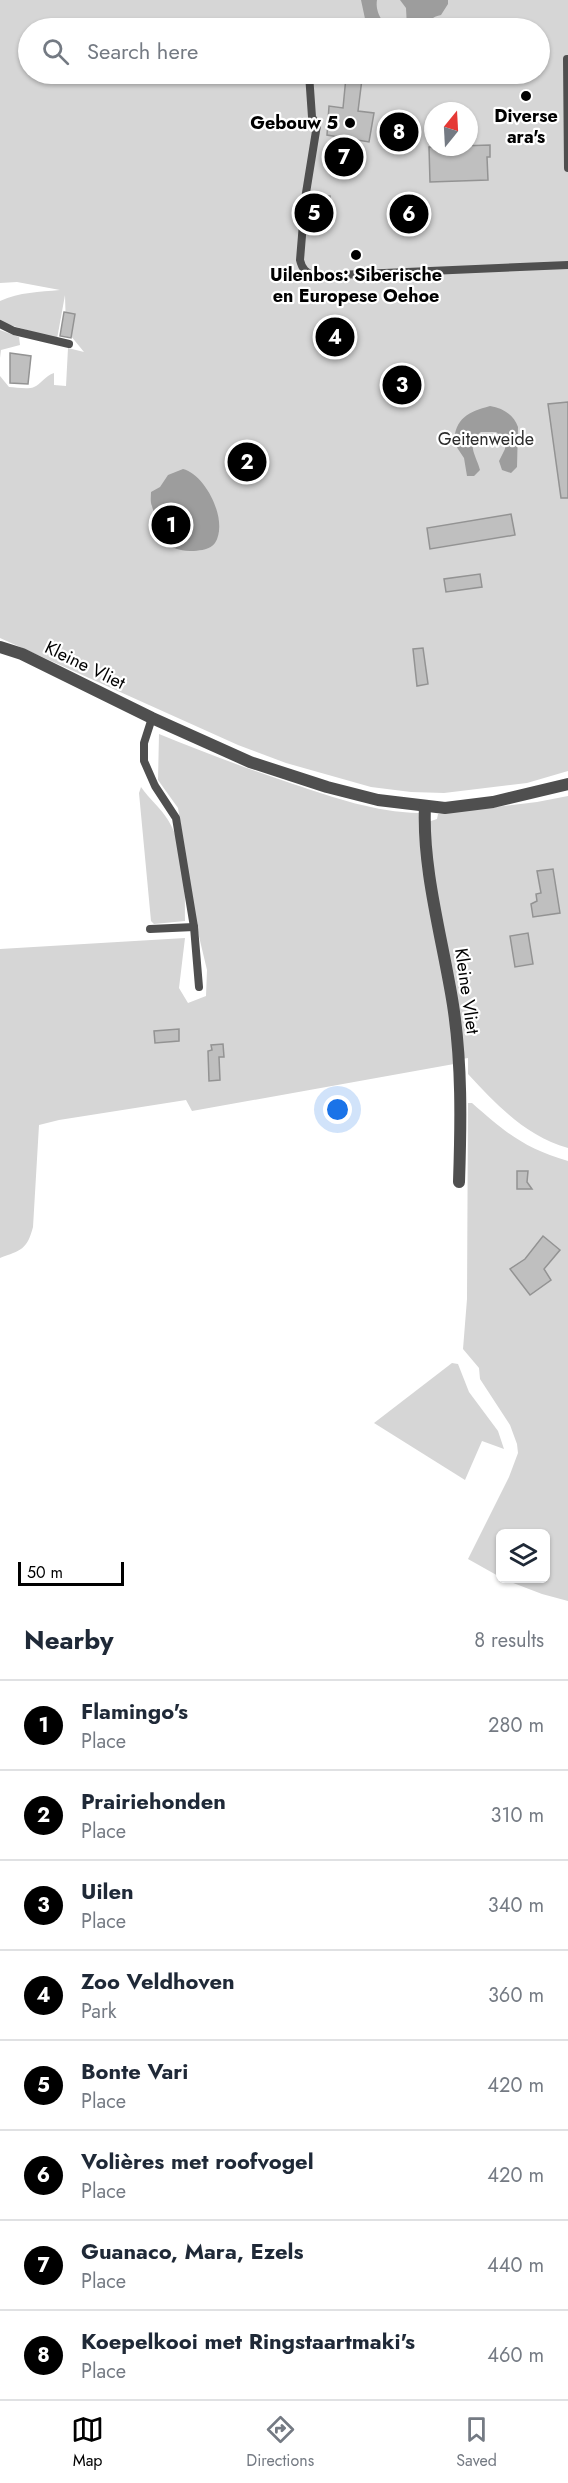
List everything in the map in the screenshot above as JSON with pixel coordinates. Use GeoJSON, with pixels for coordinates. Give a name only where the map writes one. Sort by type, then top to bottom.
{"type":"FeatureCollection","features":[{"type":"Feature","properties":{"kind":"street","name":"Kleine Vliet"},"geometry":{"type":"LineString","coordinates":[[0,647],[21,654],[152,718],[250,762],[327,787],[368,797],[444,808],[493,802],[568,784]]}},
{"type":"Feature","properties":{"kind":"street","name":"Kleine Vliet"},"geometry":{"type":"LineString","coordinates":[[425,806],[424,836],[453,1008],[459,1062],[459,1182]]}},
{"type":"Feature","properties":{"kind":"lane"},"geometry":{"type":"LineString","coordinates":[[567,59],[568,168]]}},
{"type":"Feature","properties":{"kind":"lane"},"geometry":{"type":"LineString","coordinates":[[310,84],[312,117],[317,125],[304,199],[300,260],[308,274],[315,276],[568,265]]}},
{"type":"Feature","properties":{"kind":"lane"},"geometry":{"type":"LineString","coordinates":[[0,324],[14,331],[69,344]]}},
{"type":"Feature","properties":{"kind":"lane"},"geometry":{"type":"LineString","coordinates":[[152,718],[144,743],[144,761],[155,786],[176,818],[194,927],[199,987]]}},
{"type":"Feature","properties":{"kind":"lane"},"geometry":{"type":"LineString","coordinates":[[150,929],[194,927]]}},
{"type":"Feature","properties":{"kind":"green space","name":"Geitenweide"},"geometry":{"type":"Polygon","coordinates":[[[0,0],[568,0],[568,771],[527,783],[444,793],[371,787],[286,763],[238,745],[0,638],[0,376],[9,387],[28,388],[36,386],[54,373],[54,385],[66,386],[68,348],[84,352],[66,330],[65,295],[57,339],[0,322],[0,301],[22,294],[60,290],[17,282],[0,283],[0,0]]]}},
{"type":"Feature","properties":{"kind":"green space"},"geometry":{"type":"Polygon","coordinates":[[[0,330],[19,337],[20,345],[1,350],[0,358],[0,330]]]}},
{"type":"Feature","properties":{"kind":"green space"},"geometry":{"type":"Polygon","coordinates":[[[159,734],[242,766],[340,799],[387,810],[419,813],[450,1010],[454,1064],[192,1111],[186,1100],[39,1125],[33,1227],[22,1248],[0,1258],[0,949],[185,938],[179,988],[188,1003],[206,996],[207,970],[197,928],[178,808],[158,780],[159,734]]]}},
{"type":"Feature","properties":{"kind":"green space"},"geometry":{"type":"Polygon","coordinates":[[[141,787],[165,816],[178,843],[183,869],[185,921],[154,924],[151,921],[139,793],[141,787]]]}},
{"type":"Feature","properties":{"kind":"green space"},"geometry":{"type":"Polygon","coordinates":[[[568,796],[568,1148],[538,1136],[525,1127],[501,1108],[468,1074],[468,1058],[462,1059],[425,837],[428,822],[437,819],[438,814],[568,796]]]}},
{"type":"Feature","properties":{"kind":"green space"},"geometry":{"type":"Polygon","coordinates":[[[468,1103],[472,1103],[527,1145],[568,1161],[568,1601],[513,1583],[550,1583],[550,1529],[496,1529],[496,1575],[468,1559],[509,1477],[518,1453],[510,1425],[480,1379],[479,1368],[463,1349],[467,1299],[468,1103]]]}},
{"type":"Feature","properties":{"kind":"green space"},"geometry":{"type":"Polygon","coordinates":[[[452,1363],[458,1364],[469,1392],[498,1431],[504,1449],[482,1441],[465,1480],[374,1423],[452,1363]]]}},
{"type":"Feature","properties":{"kind":"shaded area"},"geometry":{"type":"Polygon","coordinates":[[[361,0],[377,0],[381,18],[365,18],[361,0]]]}},
{"type":"Feature","properties":{"kind":"shaded area"},"geometry":{"type":"Polygon","coordinates":[[[400,0],[448,0],[441,15],[434,18],[406,18],[406,8],[400,0]]]}},
{"type":"Feature","properties":{"kind":"shaded area"},"geometry":{"type":"Polygon","coordinates":[[[490,406],[507,413],[518,427],[517,467],[511,473],[502,470],[499,461],[505,449],[505,440],[496,432],[481,432],[476,436],[473,445],[480,470],[474,476],[467,476],[464,458],[454,443],[455,434],[464,417],[490,406]]]}},
{"type":"Feature","properties":{"kind":"shaded area"},"geometry":{"type":"Polygon","coordinates":[[[183,469],[200,480],[213,500],[217,512],[219,534],[215,543],[205,549],[186,551],[170,545],[166,541],[151,504],[151,492],[160,487],[168,475],[183,469]]]}},
{"type":"Feature","properties":{"kind":"building","name":"Gebouw 5"},"geometry":{"type":"Polygon","coordinates":[[[345,84],[361,84],[358,111],[374,113],[369,142],[327,135],[329,106],[343,108],[345,84]]]}},
{"type":"Feature","properties":{"kind":"building"},"geometry":{"type":"Polygon","coordinates":[[[478,145],[490,145],[490,157],[487,157],[488,180],[430,182],[429,156],[478,156],[478,145]]]}},
{"type":"Feature","properties":{"kind":"building"},"geometry":{"type":"Polygon","coordinates":[[[330,196],[332,225],[313,225],[312,197],[330,196]]]}},
{"type":"Feature","properties":{"kind":"building"},"geometry":{"type":"Polygon","coordinates":[[[64,312],[75,314],[71,338],[60,336],[64,312]]]}},
{"type":"Feature","properties":{"kind":"building"},"geometry":{"type":"Polygon","coordinates":[[[10,353],[31,356],[28,384],[10,383],[10,353]]]}},
{"type":"Feature","properties":{"kind":"building"},"geometry":{"type":"Polygon","coordinates":[[[568,402],[568,498],[561,498],[548,404],[568,402]]]}},
{"type":"Feature","properties":{"kind":"building"},"geometry":{"type":"Polygon","coordinates":[[[511,514],[515,535],[430,549],[427,528],[511,514]]]}},
{"type":"Feature","properties":{"kind":"building"},"geometry":{"type":"Polygon","coordinates":[[[480,574],[482,587],[446,592],[444,579],[480,574]]]}},
{"type":"Feature","properties":{"kind":"building"},"geometry":{"type":"Polygon","coordinates":[[[423,648],[428,684],[417,686],[413,649],[423,648]]]}},
{"type":"Feature","properties":{"kind":"building"},"geometry":{"type":"Polygon","coordinates":[[[553,869],[560,913],[533,917],[531,904],[537,901],[536,894],[541,893],[537,871],[553,869]]]}},
{"type":"Feature","properties":{"kind":"building"},"geometry":{"type":"Polygon","coordinates":[[[528,933],[533,964],[515,967],[510,936],[528,933]]]}},
{"type":"Feature","properties":{"kind":"building"},"geometry":{"type":"Polygon","coordinates":[[[179,1029],[179,1041],[155,1043],[154,1031],[179,1029]]]}},
{"type":"Feature","properties":{"kind":"building"},"geometry":{"type":"Polygon","coordinates":[[[223,1044],[224,1057],[219,1057],[220,1080],[209,1081],[208,1051],[212,1050],[211,1045],[223,1044]]]}},
{"type":"Feature","properties":{"kind":"building"},"geometry":{"type":"Polygon","coordinates":[[[517,1171],[528,1171],[527,1182],[532,1189],[517,1189],[517,1171]]]}},
{"type":"Feature","properties":{"kind":"building"},"geometry":{"type":"Polygon","coordinates":[[[543,1236],[560,1250],[544,1269],[551,1280],[530,1295],[510,1269],[525,1259],[543,1236]]]}},
{"type":"Feature","properties":{"kind":"place","name":"Diverse ara's"},"geometry":{"type":"Point","coordinates":[526,96]}},
{"type":"Feature","properties":{"kind":"place","name":"Gebouw 5"},"geometry":{"type":"Point","coordinates":[350,123]}},
{"type":"Feature","properties":{"kind":"place","name":"Koepelkooi met Ringstaartmaki's"},"geometry":{"type":"Point","coordinates":[399,132]}},
{"type":"Feature","properties":{"kind":"place","name":"Guanaco, Mara, Ezels"},"geometry":{"type":"Point","coordinates":[344,157]}},
{"type":"Feature","properties":{"kind":"place","name":"Bonte Vari"},"geometry":{"type":"Point","coordinates":[314,213]}},
{"type":"Feature","properties":{"kind":"place","name":"Volières met roofvogel"},"geometry":{"type":"Point","coordinates":[409,214]}},
{"type":"Feature","properties":{"kind":"place","name":"Uilenbos: Siberische en Europese Oehoe"},"geometry":{"type":"Point","coordinates":[356,255]}},
{"type":"Feature","properties":{"kind":"place","name":"Zoo Veldhoven"},"geometry":{"type":"Point","coordinates":[335,337]}},
{"type":"Feature","properties":{"kind":"place","name":"Uilen"},"geometry":{"type":"Point","coordinates":[402,385]}},
{"type":"Feature","properties":{"kind":"place","name":"Prairiehonden"},"geometry":{"type":"Point","coordinates":[247,462]}},
{"type":"Feature","properties":{"kind":"place","name":"Flamingo's"},"geometry":{"type":"Point","coordinates":[171,525]}}]}
